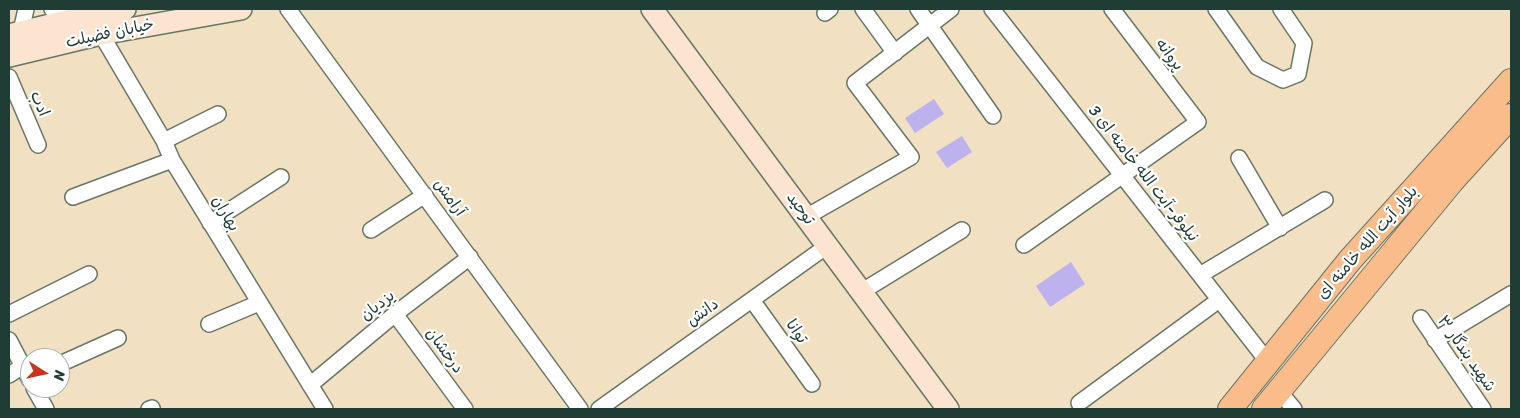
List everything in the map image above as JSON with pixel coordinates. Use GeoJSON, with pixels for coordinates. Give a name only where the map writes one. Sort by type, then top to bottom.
{"type":"FeatureCollection","features":[{"type":"Feature","properties":{"kind":"main road","name":"خیابان فضیلت"},"geometry":{"type":"LineString","coordinates":[[15,33],[125,9]]}},
{"type":"Feature","properties":{"kind":"main road","name":"خیابان فضیلت"},"geometry":{"type":"LineString","coordinates":[[9,56],[101,34],[241,9]]}},
{"type":"Feature","properties":{"kind":"main road","name":"توحید"},"geometry":{"type":"LineString","coordinates":[[652,9],[948,409]]}},
{"type":"Feature","properties":{"kind":"main road","name":"بلوار آیت الله خامنه ای"},"geometry":{"type":"LineString","coordinates":[[1230,409],[1350,260],[1511,81]]}},
{"type":"Feature","properties":{"kind":"main road","name":"بلوار آیت الله خامنه ای"},"geometry":{"type":"LineString","coordinates":[[1264,409],[1452,181],[1511,116]]}},
{"type":"Feature","properties":{"kind":"main road"},"geometry":{"type":"LineString","coordinates":[[1452,181],[1511,134]]}},
{"type":"Feature","properties":{"kind":"street"},"geometry":{"type":"LineString","coordinates":[[15,33],[26,9]]}},
{"type":"Feature","properties":{"kind":"street"},"geometry":{"type":"LineString","coordinates":[[52,9],[71,20]]}},
{"type":"Feature","properties":{"kind":"street","name":"آرامش"},"geometry":{"type":"LineString","coordinates":[[288,9],[580,409]]}},
{"type":"Feature","properties":{"kind":"street"},"geometry":{"type":"LineString","coordinates":[[863,9],[896,53]]}},
{"type":"Feature","properties":{"kind":"street"},"geometry":{"type":"LineString","coordinates":[[918,9],[994,116]]}},
{"type":"Feature","properties":{"kind":"street"},"geometry":{"type":"LineString","coordinates":[[806,217],[911,157],[855,83],[951,9]]}},
{"type":"Feature","properties":{"kind":"street","name":"نیلوفر-آیت الله خامنه ای 3"},"geometry":{"type":"LineString","coordinates":[[992,9],[1268,362]]}},
{"type":"Feature","properties":{"kind":"street","name":"پروانه"},"geometry":{"type":"LineString","coordinates":[[1112,9],[1198,122],[1123,176]]}},
{"type":"Feature","properties":{"kind":"street"},"geometry":{"type":"LineString","coordinates":[[1216,9],[1257,67],[1283,80],[1298,74],[1304,43],[1281,9]]}},
{"type":"Feature","properties":{"kind":"street","name":"بهاران"},"geometry":{"type":"LineString","coordinates":[[101,34],[164,141],[172,160],[325,409]]}},
{"type":"Feature","properties":{"kind":"street","name":"ادب"},"geometry":{"type":"LineString","coordinates":[[9,77],[38,145]]}},
{"type":"Feature","properties":{"kind":"street"},"geometry":{"type":"LineString","coordinates":[[164,141],[218,114]]}},
{"type":"Feature","properties":{"kind":"street"},"geometry":{"type":"LineString","coordinates":[[1239,158],[1280,228]]}},
{"type":"Feature","properties":{"kind":"street"},"geometry":{"type":"LineString","coordinates":[[73,198],[172,160]]}},
{"type":"Feature","properties":{"kind":"street"},"geometry":{"type":"LineString","coordinates":[[1024,245],[1123,176]]}},
{"type":"Feature","properties":{"kind":"street"},"geometry":{"type":"LineString","coordinates":[[210,223],[281,177]]}},
{"type":"Feature","properties":{"kind":"street"},"geometry":{"type":"LineString","coordinates":[[371,230],[425,195]]}},
{"type":"Feature","properties":{"kind":"street"},"geometry":{"type":"LineString","coordinates":[[1200,275],[1325,200]]}},
{"type":"Feature","properties":{"kind":"street"},"geometry":{"type":"LineString","coordinates":[[861,292],[962,230]]}},
{"type":"Feature","properties":{"kind":"street","name":"دانش"},"geometry":{"type":"LineString","coordinates":[[599,409],[827,246]]}},
{"type":"Feature","properties":{"kind":"street","name":"یزدیان"},"geometry":{"type":"LineString","coordinates":[[310,384],[395,314],[470,257]]}},
{"type":"Feature","properties":{"kind":"street"},"geometry":{"type":"LineString","coordinates":[[9,314],[89,274]]}},
{"type":"Feature","properties":{"kind":"street"},"geometry":{"type":"LineString","coordinates":[[1435,340],[1511,294]]}},
{"type":"Feature","properties":{"kind":"street","name":"توانا"},"geometry":{"type":"LineString","coordinates":[[752,300],[812,384]]}},
{"type":"Feature","properties":{"kind":"street"},"geometry":{"type":"LineString","coordinates":[[1080,403],[1220,300]]}},
{"type":"Feature","properties":{"kind":"street"},"geometry":{"type":"LineString","coordinates":[[210,324],[259,303]]}},
{"type":"Feature","properties":{"kind":"street","name":"درخشان"},"geometry":{"type":"LineString","coordinates":[[395,314],[465,409]]}},
{"type":"Feature","properties":{"kind":"street","name":"شهید بندگار ۳"},"geometry":{"type":"LineString","coordinates":[[1421,318],[1483,409]]}},
{"type":"Feature","properties":{"kind":"street"},"geometry":{"type":"LineString","coordinates":[[70,360],[118,338]]}},
{"type":"Feature","properties":{"kind":"street"},"geometry":{"type":"LineString","coordinates":[[9,340],[20,361]]}},
{"type":"Feature","properties":{"kind":"street"},"geometry":{"type":"LineString","coordinates":[[1279,391],[1294,409]]}},
{"type":"Feature","properties":{"kind":"street"},"geometry":{"type":"LineString","coordinates":[[40,398],[46,409]]}},
{"type":"Feature","properties":{"kind":"building"},"geometry":{"type":"Polygon","coordinates":[[[934,99],[944,114],[915,133],[905,118],[934,99]]]}},
{"type":"Feature","properties":{"kind":"building"},"geometry":{"type":"Polygon","coordinates":[[[962,136],[972,152],[947,168],[936,152],[962,136]]]}},
{"type":"Feature","properties":{"kind":"building"},"geometry":{"type":"Polygon","coordinates":[[[1071,262],[1085,284],[1050,307],[1036,286],[1071,262]]]}}]}
